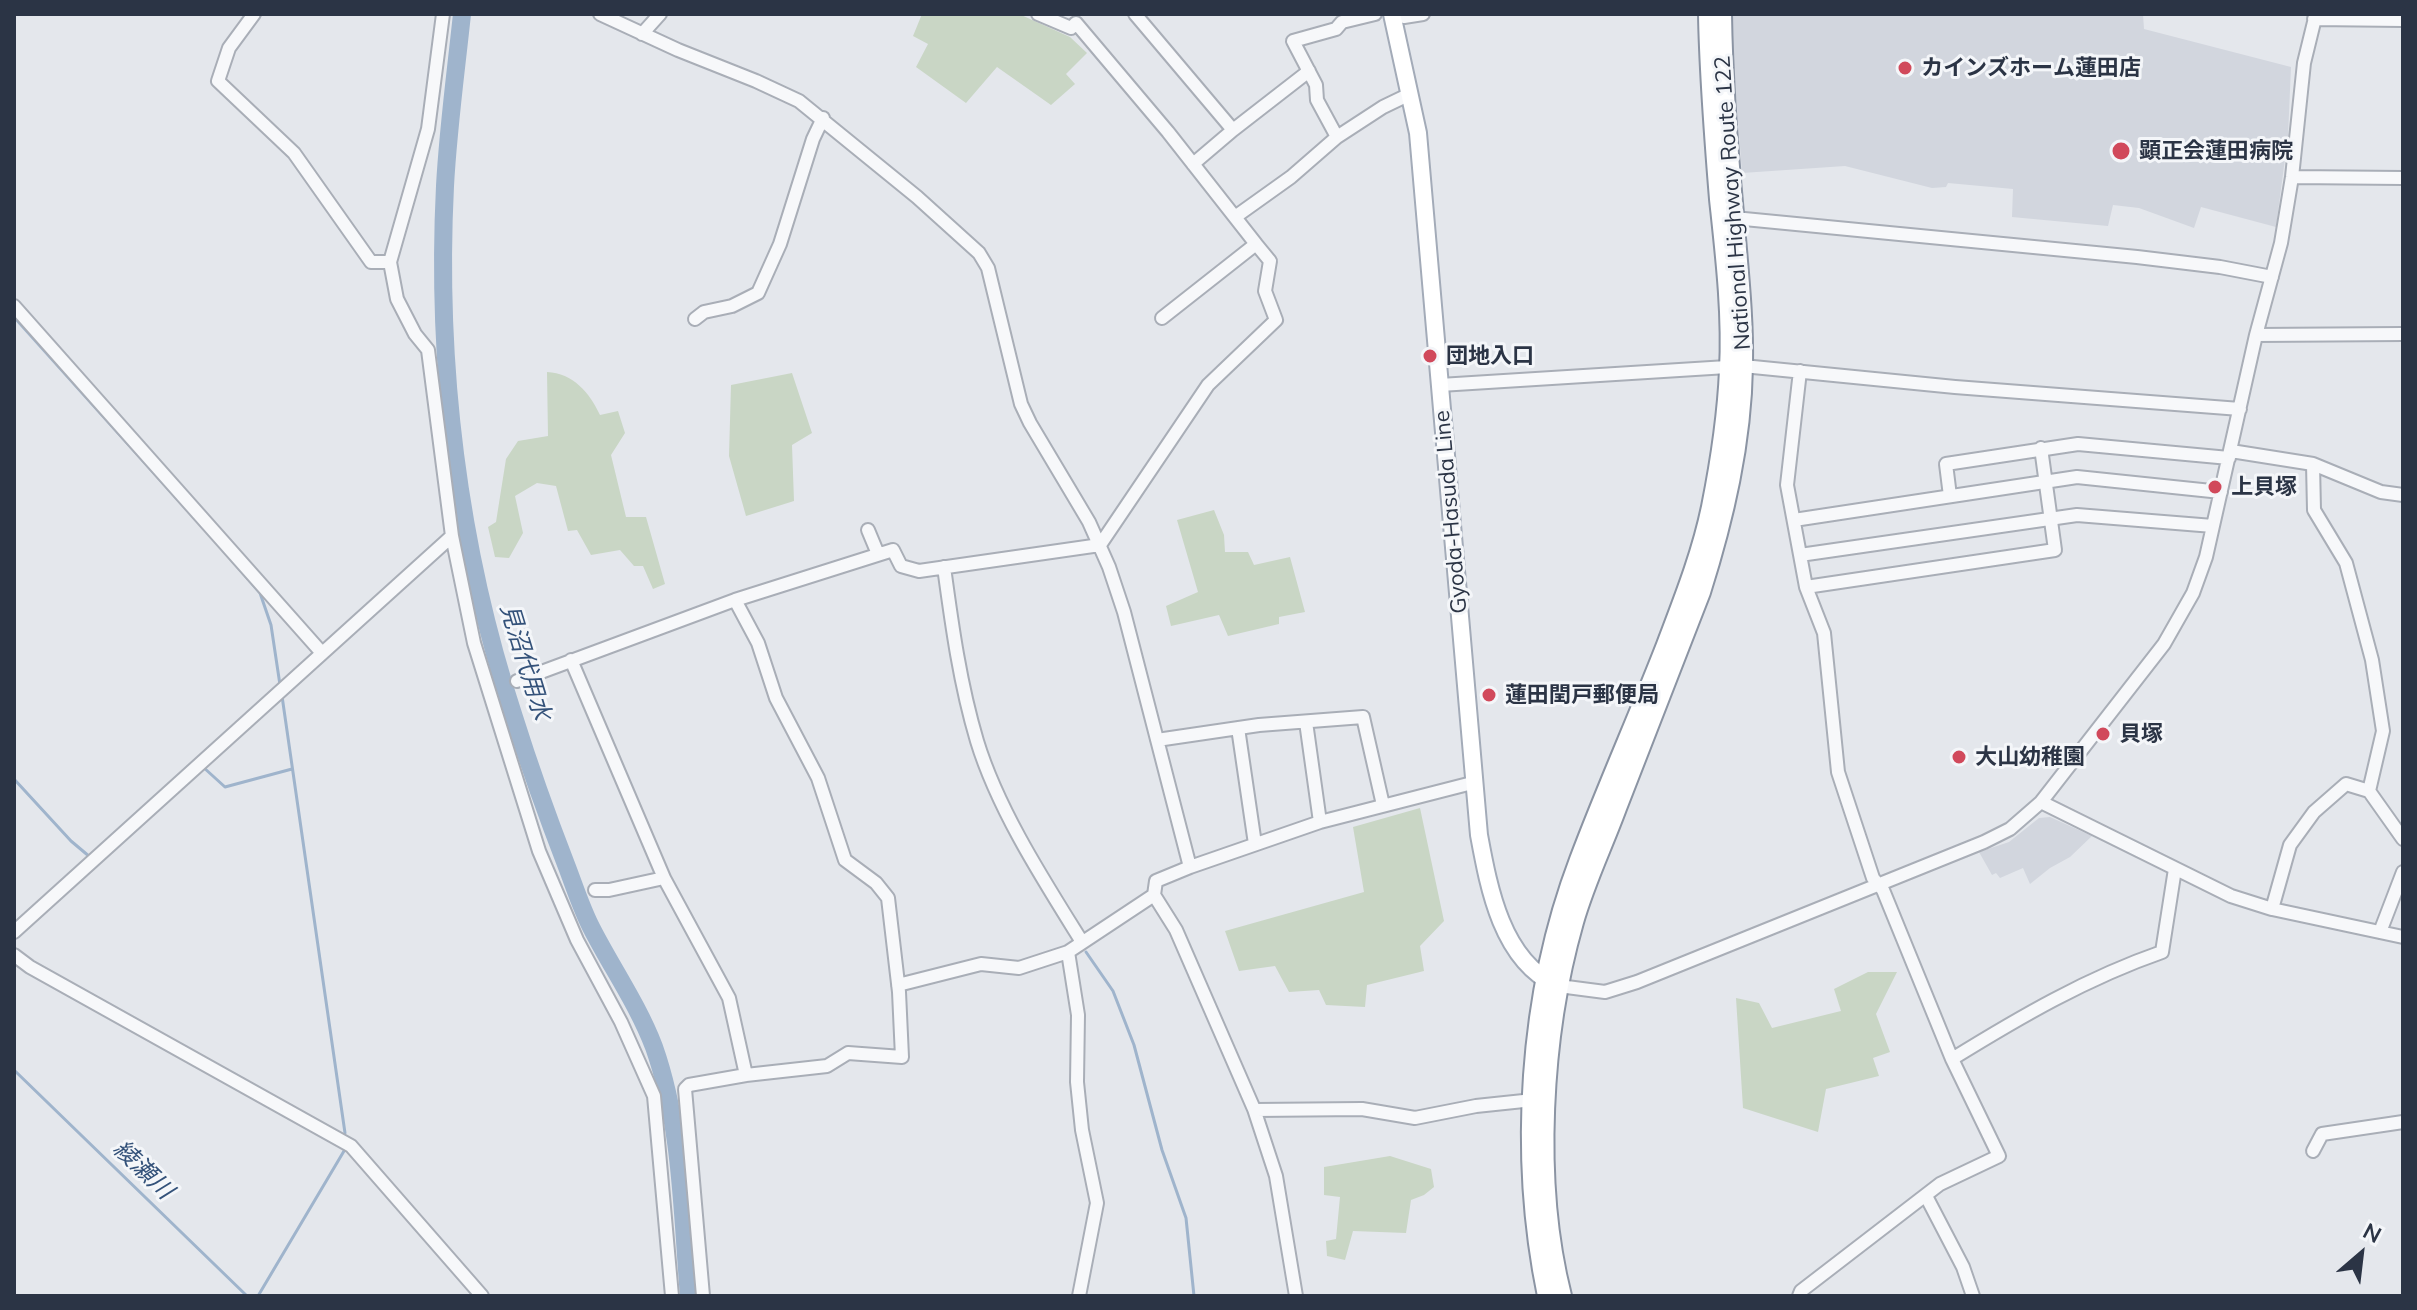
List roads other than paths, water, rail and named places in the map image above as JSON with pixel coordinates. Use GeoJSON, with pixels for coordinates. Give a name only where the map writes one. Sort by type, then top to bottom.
{"type":"FeatureCollection","features":[{"type":"Feature","properties":{"kind":"highway","name":"National Highway Route 122"},"geometry":{"type":"LineString","coordinates":[[1708,14],[1712,122],[1736,367]]}},
{"type":"Feature","properties":{"kind":"highway","name":"National Highway Route 122"},"geometry":{"type":"LineString","coordinates":[[1552,983],[1701,592],[1731,481],[1741,288],[1722,14]]}},
{"type":"Feature","properties":{"kind":"highway"},"geometry":{"type":"LineString","coordinates":[[1547,1296],[1532,1189],[1533,1100],[1552,983]]}},
{"type":"Feature","properties":{"kind":"highway"},"geometry":{"type":"LineString","coordinates":[[1552,983],[1545,1149],[1551,1232],[1562,1296]]}},
{"type":"Feature","properties":{"kind":"main road","name":"Gyoda-Hasuda Line"},"geometry":{"type":"LineString","coordinates":[[1392,14],[1418,133],[1479,835],[1485,865],[1508,937],[1520,957],[1552,983]]}},
{"type":"Feature","properties":{"kind":"street"},"geometry":{"type":"LineString","coordinates":[[254,14],[229,48],[218,81],[294,153],[371,262],[390,262]]}},
{"type":"Feature","properties":{"kind":"street"},"geometry":{"type":"LineString","coordinates":[[443,14],[428,129],[390,262],[397,299],[415,334],[428,350],[452,536],[474,643],[539,851],[577,940],[621,1022],[654,1096],[672,1296]]}},
{"type":"Feature","properties":{"kind":"street"},"geometry":{"type":"LineString","coordinates":[[600,14],[785,94],[823,118],[979,253],[988,268],[1021,404],[1100,545],[1124,612],[1190,867]]}},
{"type":"Feature","properties":{"kind":"street"},"geometry":{"type":"LineString","coordinates":[[642,34],[660,14]]}},
{"type":"Feature","properties":{"kind":"street"},"geometry":{"type":"LineString","coordinates":[[517,681],[735,600],[893,550],[901,566],[919,571],[1100,545],[1208,385],[1276,320],[1265,291],[1270,261],[1080,18],[1071,28],[1038,14]]}},
{"type":"Feature","properties":{"kind":"street"},"geometry":{"type":"LineString","coordinates":[[1135,14],[1233,130]]}},
{"type":"Feature","properties":{"kind":"street"},"geometry":{"type":"LineString","coordinates":[[1337,137],[1317,100],[1316,85],[1293,41],[1336,29],[1342,22],[1375,14]]}},
{"type":"Feature","properties":{"kind":"street"},"geometry":{"type":"LineString","coordinates":[[1392,14],[1404,17],[1423,14]]}},
{"type":"Feature","properties":{"kind":"street"},"geometry":{"type":"LineString","coordinates":[[1552,983],[1595,992],[1615,990],[2010,829],[2041,802],[2148,664],[2180,618],[2200,575],[2283,232],[2304,63],[2315,16],[2403,20]]}},
{"type":"Feature","properties":{"kind":"street"},"geometry":{"type":"LineString","coordinates":[[1193,164],[1309,71]]}},
{"type":"Feature","properties":{"kind":"street"},"geometry":{"type":"LineString","coordinates":[[1235,217],[1291,177],[1337,137],[1383,107],[1410,94]]}},
{"type":"Feature","properties":{"kind":"street"},"geometry":{"type":"LineString","coordinates":[[695,319],[704,312],[732,306],[758,293],[780,244],[813,139],[823,118]]}},
{"type":"Feature","properties":{"kind":"street"},"geometry":{"type":"LineString","coordinates":[[2292,177],[2403,178]]}},
{"type":"Feature","properties":{"kind":"street"},"geometry":{"type":"LineString","coordinates":[[1734,218],[2137,257],[2272,277]]}},
{"type":"Feature","properties":{"kind":"street"},"geometry":{"type":"LineString","coordinates":[[1162,318],[1256,244]]}},
{"type":"Feature","properties":{"kind":"street"},"geometry":{"type":"LineString","coordinates":[[14,306],[322,653]]}},
{"type":"Feature","properties":{"kind":"street"},"geometry":{"type":"LineString","coordinates":[[2256,335],[2403,334]]}},
{"type":"Feature","properties":{"kind":"street"},"geometry":{"type":"LineString","coordinates":[[1440,385],[1736,367],[2240,409]]}},
{"type":"Feature","properties":{"kind":"street"},"geometry":{"type":"LineString","coordinates":[[1799,1296],[1801,1291],[1926,1196],[1962,1172],[1999,1156],[1952,1059],[1883,890],[1860,845],[1838,772],[1824,633],[1806,587],[1787,485],[1800,371]]}},
{"type":"Feature","properties":{"kind":"street"},"geometry":{"type":"LineString","coordinates":[[1950,496],[1946,464],[2078,444],[2230,454],[2313,464],[2381,492],[2403,495]]}},
{"type":"Feature","properties":{"kind":"street"},"geometry":{"type":"LineString","coordinates":[[1806,587],[2055,550],[2041,448]]}},
{"type":"Feature","properties":{"kind":"street"},"geometry":{"type":"LineString","coordinates":[[2313,464],[2314,510],[2346,563],[2372,660],[2383,731],[2369,791]]}},
{"type":"Feature","properties":{"kind":"street"},"geometry":{"type":"LineString","coordinates":[[1794,520],[2077,477],[2221,492]]}},
{"type":"Feature","properties":{"kind":"street"},"geometry":{"type":"LineString","coordinates":[[1800,555],[2077,515],[2213,526]]}},
{"type":"Feature","properties":{"kind":"street"},"geometry":{"type":"LineString","coordinates":[[868,530],[878,554]]}},
{"type":"Feature","properties":{"kind":"street"},"geometry":{"type":"LineString","coordinates":[[14,932],[452,536]]}},
{"type":"Feature","properties":{"kind":"street"},"geometry":{"type":"LineString","coordinates":[[944,567],[956,657],[978,742],[994,785],[1017,830],[1082,942]]}},
{"type":"Feature","properties":{"kind":"street"},"geometry":{"type":"LineString","coordinates":[[703,1296],[685,1089],[689,1085],[746,1075],[827,1066],[848,1053],[902,1057],[888,898],[876,883],[845,860],[818,778],[776,698],[758,643],[735,600]]}},
{"type":"Feature","properties":{"kind":"street"},"geometry":{"type":"LineString","coordinates":[[571,660],[664,878],[729,998],[746,1075]]}},
{"type":"Feature","properties":{"kind":"street"},"geometry":{"type":"LineString","coordinates":[[1157,740],[1238,728],[1363,717],[1383,805]]}},
{"type":"Feature","properties":{"kind":"street"},"geometry":{"type":"LineString","coordinates":[[1306,722],[1320,822]]}},
{"type":"Feature","properties":{"kind":"street"},"geometry":{"type":"LineString","coordinates":[[1238,728],[1255,844]]}},
{"type":"Feature","properties":{"kind":"street"},"geometry":{"type":"LineString","coordinates":[[1296,1296],[1276,1176],[1255,1110],[1176,930],[1154,895],[1156,881],[1320,822],[1476,782]]}},
{"type":"Feature","properties":{"kind":"street"},"geometry":{"type":"LineString","coordinates":[[2272,909],[2290,845],[2314,812],[2346,784],[2369,791],[2403,839]]}},
{"type":"Feature","properties":{"kind":"street"},"geometry":{"type":"LineString","coordinates":[[2041,802],[2231,896],[2272,909],[2403,937]]}},
{"type":"Feature","properties":{"kind":"street"},"geometry":{"type":"LineString","coordinates":[[1952,1059],[2026,1013],[2116,968],[2162,952],[2175,869]]}},
{"type":"Feature","properties":{"kind":"street"},"geometry":{"type":"LineString","coordinates":[[2380,932],[2403,872]]}},
{"type":"Feature","properties":{"kind":"street"},"geometry":{"type":"LineString","coordinates":[[595,890],[664,878]]}},
{"type":"Feature","properties":{"kind":"street"},"geometry":{"type":"LineString","coordinates":[[898,985],[981,964],[1019,968],[1068,952],[1154,895]]}},
{"type":"Feature","properties":{"kind":"street"},"geometry":{"type":"LineString","coordinates":[[1068,952],[1078,1015],[1077,1082],[1082,1130],[1097,1203],[1079,1296]]}},
{"type":"Feature","properties":{"kind":"street"},"geometry":{"type":"LineString","coordinates":[[14,955],[30,967],[351,1146],[482,1296]]}},
{"type":"Feature","properties":{"kind":"street"},"geometry":{"type":"LineString","coordinates":[[1255,1110],[1362,1109],[1415,1118],[1476,1106],[1533,1100]]}},
{"type":"Feature","properties":{"kind":"street"},"geometry":{"type":"LineString","coordinates":[[2313,1151],[2322,1134],[2403,1122]]}},
{"type":"Feature","properties":{"kind":"street"},"geometry":{"type":"LineString","coordinates":[[1926,1196],[1963,1267],[1973,1296]]}},
{"type":"Feature","properties":{"kind":"waterway","name":"見沼代用水"},"geometry":{"type":"LineString","coordinates":[[462,14],[446,165],[443,253],[448,388],[465,521],[495,653],[539,793],[585,914],[640,1016],[663,1077],[676,1139],[689,1296]]}},
{"type":"Feature","properties":{"kind":"waterway"},"geometry":{"type":"LineString","coordinates":[[14,317],[196,520]]}},
{"type":"Feature","properties":{"kind":"waterway"},"geometry":{"type":"LineString","coordinates":[[222,549],[260,593],[271,625],[280,685]]}},
{"type":"Feature","properties":{"kind":"waterway"},"geometry":{"type":"LineString","coordinates":[[282,696],[345,1133]]}},
{"type":"Feature","properties":{"kind":"waterway"},"geometry":{"type":"LineString","coordinates":[[203,767],[225,787],[292,769]]}},
{"type":"Feature","properties":{"kind":"waterway"},"geometry":{"type":"LineString","coordinates":[[14,779],[71,841],[90,857]]}},
{"type":"Feature","properties":{"kind":"waterway"},"geometry":{"type":"LineString","coordinates":[[1086,952],[1113,991],[1134,1045],[1162,1150],[1186,1218],[1194,1296]]}},
{"type":"Feature","properties":{"kind":"waterway","name":"綾瀬川"},"geometry":{"type":"LineString","coordinates":[[14,1070],[247,1296]]}},
{"type":"Feature","properties":{"kind":"waterway"},"geometry":{"type":"LineString","coordinates":[[258,1296],[344,1151]]}},
{"type":"Feature","properties":{"kind":"place","name":"カインズホーム蓮田店"},"geometry":{"type":"Point","coordinates":[1905,68]}},
{"type":"Feature","properties":{"kind":"place","name":"顕正会蓮田病院"},"geometry":{"type":"Point","coordinates":[2121,151]}},
{"type":"Feature","properties":{"kind":"place","name":"団地入口"},"geometry":{"type":"Point","coordinates":[1430,356]}},
{"type":"Feature","properties":{"kind":"place","name":"上貝塚"},"geometry":{"type":"Point","coordinates":[2215,487]}},
{"type":"Feature","properties":{"kind":"place","name":"蓮田閏戸郵便局"},"geometry":{"type":"Point","coordinates":[1489,695]}},
{"type":"Feature","properties":{"kind":"place","name":"貝塚"},"geometry":{"type":"Point","coordinates":[2103,734]}},
{"type":"Feature","properties":{"kind":"place","name":"大山幼稚園"},"geometry":{"type":"Point","coordinates":[1959,757]}}]}
